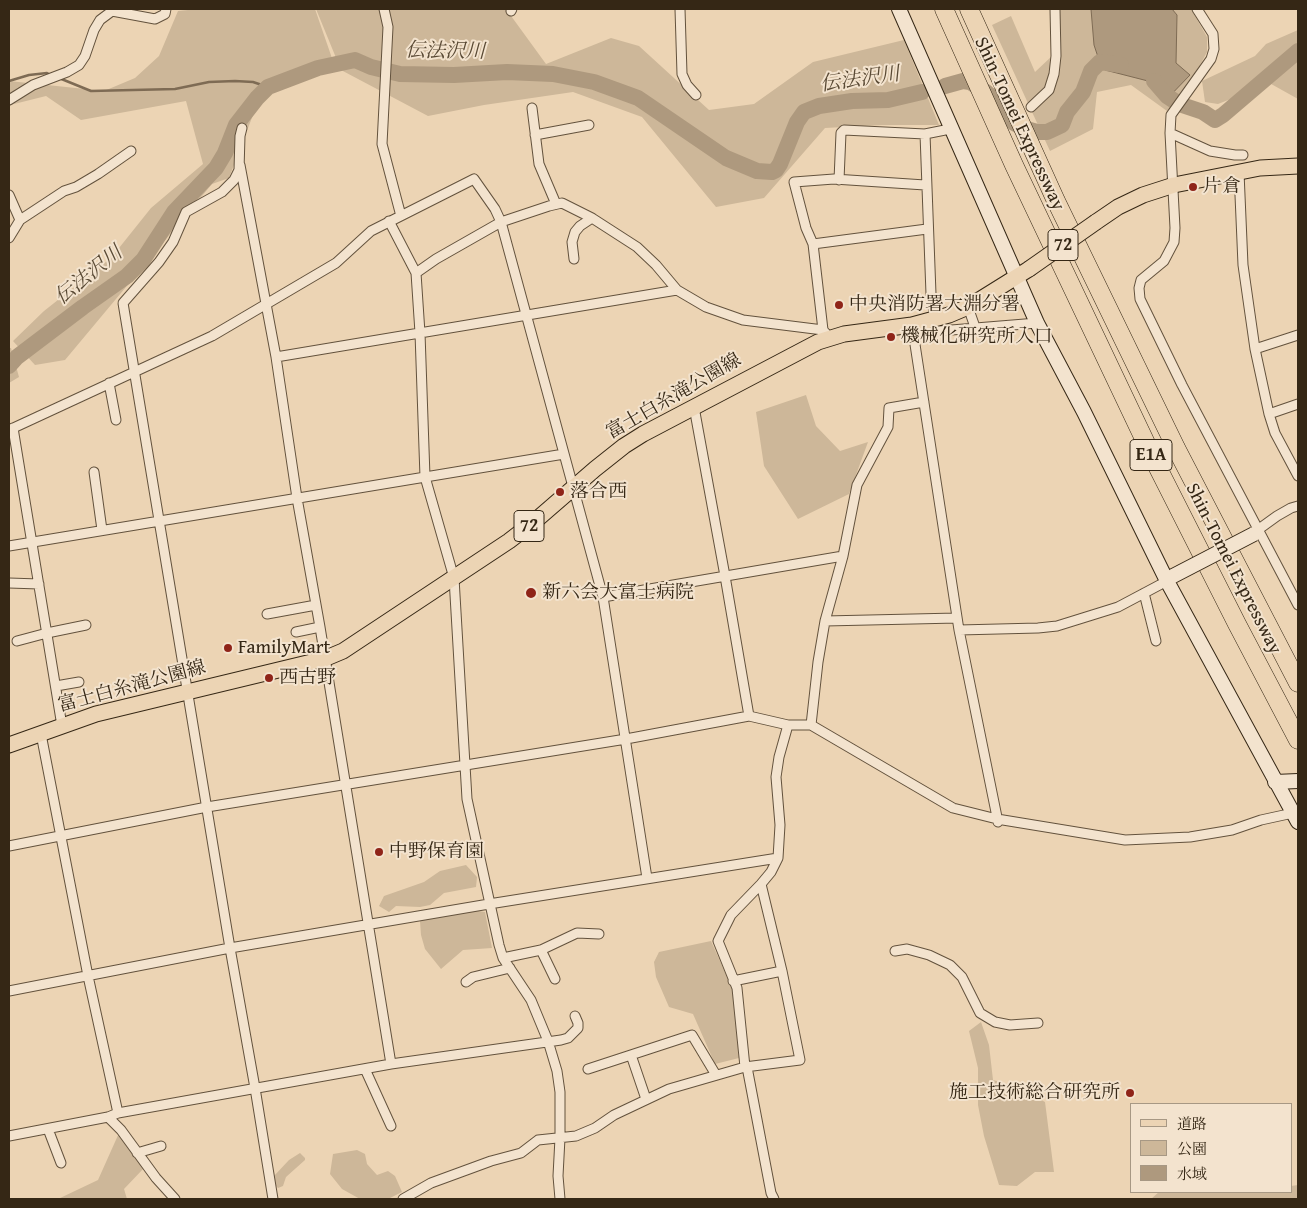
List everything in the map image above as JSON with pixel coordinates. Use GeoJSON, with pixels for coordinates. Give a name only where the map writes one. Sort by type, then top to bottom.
{"type":"FeatureCollection","features":[{"type":"Feature","properties":{"kind":"highway","name":"Shin-Tomei Expressway"},"geometry":{"type":"LineString","coordinates":[[944,9],[1014,165],[1154,460],[1298,740]]}},
{"type":"Feature","properties":{"kind":"highway","name":"Shin-Tomei Expressway"},"geometry":{"type":"LineString","coordinates":[[969,9],[1037,159],[1176,448],[1298,683]]}},
{"type":"Feature","properties":{"kind":"main road","name":"富士白糸滝公園線"},"geometry":{"type":"LineString","coordinates":[[9,745],[96,714],[324,658],[342,651],[368,636],[509,541],[624,446],[775,363],[818,342],[827,334],[844,334],[912,325],[937,325],[1023,273],[1118,207],[1143,195],[1174,185],[1239,172],[1270,167],[1298,166]]}},
{"type":"Feature","properties":{"kind":"street"},"geometry":{"type":"LineString","coordinates":[[9,100],[33,85],[67,72],[79,65],[85,56],[100,20],[112,11],[155,19],[164,14],[166,9]]}},
{"type":"Feature","properties":{"kind":"street"},"geometry":{"type":"LineString","coordinates":[[384,9],[388,26],[382,144],[401,216]]}},
{"type":"Feature","properties":{"kind":"street"},"geometry":{"type":"LineString","coordinates":[[680,9],[682,74],[687,85],[696,95]]}},
{"type":"Feature","properties":{"kind":"street"},"geometry":{"type":"LineString","coordinates":[[9,846],[207,807],[626,739],[749,716],[788,725],[811,725],[953,808],[998,822],[1124,840],[1190,837],[1232,830],[1261,820],[1296,818],[1275,782],[1037,323],[1023,273],[950,129],[898,9]]}},
{"type":"Feature","properties":{"kind":"street"},"geometry":{"type":"LineString","coordinates":[[1031,107],[1048,90],[1054,74],[1056,56],[1055,9]]}},
{"type":"Feature","properties":{"kind":"street"},"geometry":{"type":"LineString","coordinates":[[1197,9],[1213,34],[1214,49],[1211,59],[1171,115],[1174,242],[1164,261],[1141,280],[1139,288],[1140,299],[1256,531],[1298,604]]}},
{"type":"Feature","properties":{"kind":"street"},"geometry":{"type":"LineString","coordinates":[[532,108],[539,164],[556,204]]}},
{"type":"Feature","properties":{"kind":"street"},"geometry":{"type":"LineString","coordinates":[[535,135],[588,125]]}},
{"type":"Feature","properties":{"kind":"street"},"geometry":{"type":"LineString","coordinates":[[242,128],[239,170],[234,180],[222,192],[186,212],[173,242],[159,262],[123,303],[273,1199]]}},
{"type":"Feature","properties":{"kind":"street"},"geometry":{"type":"LineString","coordinates":[[839,180],[842,134],[844,130],[924,134],[950,129]]}},
{"type":"Feature","properties":{"kind":"street"},"geometry":{"type":"LineString","coordinates":[[1170,133],[1210,151],[1235,156],[1243,155]]}},
{"type":"Feature","properties":{"kind":"street"},"geometry":{"type":"LineString","coordinates":[[924,134],[931,294],[937,325],[975,327],[1037,323]]}},
{"type":"Feature","properties":{"kind":"street"},"geometry":{"type":"LineString","coordinates":[[9,238],[20,220],[64,190],[76,187],[131,151]]}},
{"type":"Feature","properties":{"kind":"street"},"geometry":{"type":"LineString","coordinates":[[240,161],[265,306],[276,357],[297,498],[346,783],[391,1064]]}},
{"type":"Feature","properties":{"kind":"street"},"geometry":{"type":"LineString","coordinates":[[1239,172],[1243,265],[1255,349],[1275,433],[1298,476]]}},
{"type":"Feature","properties":{"kind":"street"},"geometry":{"type":"LineString","coordinates":[[62,726],[32,542],[11,429],[212,336],[336,263],[370,231],[474,179],[495,209],[501,222],[603,597],[647,878]]}},
{"type":"Feature","properties":{"kind":"street"},"geometry":{"type":"LineString","coordinates":[[416,273],[436,259],[501,222],[562,203],[592,218],[637,247],[677,290],[706,307],[743,320],[827,334],[813,244],[806,228],[794,182],[839,180],[926,185]]}},
{"type":"Feature","properties":{"kind":"street"},"geometry":{"type":"LineString","coordinates":[[9,195],[20,220]]}},
{"type":"Feature","properties":{"kind":"street"},"geometry":{"type":"LineString","coordinates":[[574,260],[572,242],[575,232],[592,218]]}},
{"type":"Feature","properties":{"kind":"street"},"geometry":{"type":"LineString","coordinates":[[389,221],[416,273],[425,476],[454,578],[467,799],[494,929],[504,958],[531,1000],[548,1041],[556,1072],[560,1092],[558,1176],[560,1199]]}},
{"type":"Feature","properties":{"kind":"street"},"geometry":{"type":"LineString","coordinates":[[813,244],[927,229]]}},
{"type":"Feature","properties":{"kind":"street"},"geometry":{"type":"LineString","coordinates":[[276,357],[677,290]]}},
{"type":"Feature","properties":{"kind":"street"},"geometry":{"type":"LineString","coordinates":[[968,307],[975,327]]}},
{"type":"Feature","properties":{"kind":"street"},"geometry":{"type":"LineString","coordinates":[[912,325],[959,630],[998,822]]}},
{"type":"Feature","properties":{"kind":"street"},"geometry":{"type":"LineString","coordinates":[[1255,349],[1298,335]]}},
{"type":"Feature","properties":{"kind":"street"},"geometry":{"type":"LineString","coordinates":[[109,383],[116,420]]}},
{"type":"Feature","properties":{"kind":"street"},"geometry":{"type":"LineString","coordinates":[[811,725],[818,662],[843,556],[857,485],[888,427],[889,408],[924,402]]}},
{"type":"Feature","properties":{"kind":"street"},"geometry":{"type":"LineString","coordinates":[[1269,414],[1298,404]]}},
{"type":"Feature","properties":{"kind":"street"},"geometry":{"type":"LineString","coordinates":[[694,407],[749,716]]}},
{"type":"Feature","properties":{"kind":"street"},"geometry":{"type":"LineString","coordinates":[[9,546],[564,454]]}},
{"type":"Feature","properties":{"kind":"street"},"geometry":{"type":"LineString","coordinates":[[94,472],[102,530]]}},
{"type":"Feature","properties":{"kind":"street"},"geometry":{"type":"LineString","coordinates":[[959,630],[1056,626],[1118,607],[1256,531],[1276,516],[1298,506]]}},
{"type":"Feature","properties":{"kind":"street"},"geometry":{"type":"LineString","coordinates":[[603,597],[843,556]]}},
{"type":"Feature","properties":{"kind":"street"},"geometry":{"type":"LineString","coordinates":[[9,583],[39,584]]}},
{"type":"Feature","properties":{"kind":"street"},"geometry":{"type":"LineString","coordinates":[[1144,593],[1156,641]]}},
{"type":"Feature","properties":{"kind":"street"},"geometry":{"type":"LineString","coordinates":[[267,614],[316,605]]}},
{"type":"Feature","properties":{"kind":"street"},"geometry":{"type":"LineString","coordinates":[[826,622],[957,618]]}},
{"type":"Feature","properties":{"kind":"street"},"geometry":{"type":"LineString","coordinates":[[17,641],[86,625]]}},
{"type":"Feature","properties":{"kind":"street"},"geometry":{"type":"LineString","coordinates":[[296,632],[320,627]]}},
{"type":"Feature","properties":{"kind":"street"},"geometry":{"type":"LineString","coordinates":[[56,686],[79,682]]}},
{"type":"Feature","properties":{"kind":"street"},"geometry":{"type":"LineString","coordinates":[[774,1199],[771,1193],[746,1067],[737,988],[718,941],[731,914],[761,884],[771,872],[778,858],[780,825],[776,777],[779,757],[788,725]]}},
{"type":"Feature","properties":{"kind":"street"},"geometry":{"type":"LineString","coordinates":[[41,734],[88,976],[118,1113]]}},
{"type":"Feature","properties":{"kind":"street"},"geometry":{"type":"LineString","coordinates":[[1275,782],[1298,781]]}},
{"type":"Feature","properties":{"kind":"street"},"geometry":{"type":"LineString","coordinates":[[9,991],[230,948],[778,858]]}},
{"type":"Feature","properties":{"kind":"street"},"geometry":{"type":"LineString","coordinates":[[403,1199],[417,1196],[431,1183],[491,1161],[521,1153],[538,1140],[576,1136],[595,1128],[614,1115],[669,1089],[746,1067],[800,1060],[782,971],[761,884]]}},
{"type":"Feature","properties":{"kind":"street"},"geometry":{"type":"LineString","coordinates":[[504,958],[540,950],[577,933],[599,934]]}},
{"type":"Feature","properties":{"kind":"street"},"geometry":{"type":"LineString","coordinates":[[895,951],[908,949],[929,955],[950,965],[962,977],[980,1013],[995,1022],[1010,1025],[1038,1023]]}},
{"type":"Feature","properties":{"kind":"street"},"geometry":{"type":"LineString","coordinates":[[540,950],[555,979]]}},
{"type":"Feature","properties":{"kind":"street"},"geometry":{"type":"LineString","coordinates":[[466,982],[473,978],[510,968]]}},
{"type":"Feature","properties":{"kind":"street"},"geometry":{"type":"LineString","coordinates":[[733,981],[782,971]]}},
{"type":"Feature","properties":{"kind":"street"},"geometry":{"type":"LineString","coordinates":[[9,1136],[108,1117],[118,1113],[391,1064],[561,1040],[573,1034],[578,1028],[575,1016]]}},
{"type":"Feature","properties":{"kind":"street"},"geometry":{"type":"LineString","coordinates":[[588,1069],[692,1036],[716,1075]]}},
{"type":"Feature","properties":{"kind":"street"},"geometry":{"type":"LineString","coordinates":[[631,1055],[646,1099]]}},
{"type":"Feature","properties":{"kind":"street"},"geometry":{"type":"LineString","coordinates":[[365,1069],[390,1126]]}},
{"type":"Feature","properties":{"kind":"street"},"geometry":{"type":"LineString","coordinates":[[108,1117],[121,1130],[156,1178],[175,1199]]}},
{"type":"Feature","properties":{"kind":"street"},"geometry":{"type":"LineString","coordinates":[[48,1129],[60,1163]]}},
{"type":"Feature","properties":{"kind":"street"},"geometry":{"type":"LineString","coordinates":[[137,1152],[161,1146]]}},
{"type":"Feature","properties":{"kind":"green space"},"geometry":{"type":"Polygon","coordinates":[[[198,9],[315,9],[334,64],[264,86],[229,178],[212,184],[65,360],[35,365],[13,341],[44,311],[111,258],[151,208],[203,164],[186,101],[81,120],[46,96],[10,105],[9,81],[104,91],[135,78],[159,56],[178,11],[198,9]]]}},
{"type":"Feature","properties":{"kind":"green space"},"geometry":{"type":"Polygon","coordinates":[[[316,9],[506,9],[546,64],[611,38],[639,46],[709,110],[754,104],[813,62],[904,40],[939,125],[825,128],[764,198],[716,207],[642,117],[573,92],[484,105],[428,116],[341,70],[316,9]]]}},
{"type":"Feature","properties":{"kind":"green space"},"geometry":{"type":"Polygon","coordinates":[[[1056,9],[1191,9],[1207,37],[1207,52],[1190,84],[1167,111],[1131,85],[1097,92],[1093,129],[1050,151],[992,25],[1011,16],[1035,72],[1052,56],[1056,9]]]}},
{"type":"Feature","properties":{"kind":"green space"},"geometry":{"type":"Polygon","coordinates":[[[1298,30],[1298,99],[1264,80],[1251,91],[1218,104],[1205,102],[1202,81],[1255,56],[1266,44],[1298,30]]]}},
{"type":"Feature","properties":{"kind":"green space"},"geometry":{"type":"Polygon","coordinates":[[[9,348],[11,348],[19,377],[9,383],[9,348]]]}},
{"type":"Feature","properties":{"kind":"green space"},"geometry":{"type":"Polygon","coordinates":[[[806,395],[816,426],[840,451],[868,442],[849,494],[798,519],[764,466],[756,412],[806,395]]]}},
{"type":"Feature","properties":{"kind":"green space"},"geometry":{"type":"Polygon","coordinates":[[[466,865],[477,877],[476,887],[444,893],[430,905],[420,907],[396,906],[389,912],[379,906],[384,896],[424,882],[440,871],[466,865]]]}},
{"type":"Feature","properties":{"kind":"green space"},"geometry":{"type":"Polygon","coordinates":[[[485,912],[492,948],[463,950],[441,969],[425,949],[420,921],[449,914],[485,912]]]}},
{"type":"Feature","properties":{"kind":"green space"},"geometry":{"type":"Polygon","coordinates":[[[711,941],[733,990],[739,1058],[715,1064],[693,1014],[669,1007],[656,977],[654,962],[659,952],[711,941]]]}},
{"type":"Feature","properties":{"kind":"green space"},"geometry":{"type":"Polygon","coordinates":[[[981,1022],[989,1045],[993,1080],[1017,1087],[1045,1102],[1054,1172],[1035,1172],[1017,1186],[999,1185],[984,1136],[978,1105],[978,1068],[969,1031],[981,1022]]]}},
{"type":"Feature","properties":{"kind":"green space"},"geometry":{"type":"Polygon","coordinates":[[[119,1133],[144,1168],[124,1189],[127,1199],[58,1199],[98,1180],[119,1133]]]}},
{"type":"Feature","properties":{"kind":"green space"},"geometry":{"type":"Polygon","coordinates":[[[357,1150],[365,1154],[367,1164],[377,1175],[388,1171],[395,1176],[402,1192],[388,1199],[360,1199],[342,1189],[330,1174],[333,1154],[357,1150]]]}},
{"type":"Feature","properties":{"kind":"green space"},"geometry":{"type":"Polygon","coordinates":[[[300,1153],[305,1160],[286,1177],[283,1186],[278,1188],[274,1184],[274,1176],[289,1160],[300,1153]]]}},
{"type":"Feature","properties":{"kind":"green space"},"geometry":{"type":"Polygon","coordinates":[[[1298,1185],[1298,1199],[1151,1199],[1158,1193],[1292,1193],[1292,1186],[1298,1185]]]}},
{"type":"Feature","properties":{"kind":"water"},"geometry":{"type":"Polygon","coordinates":[[[1091,9],[1172,9],[1177,15],[1176,63],[1190,75],[1164,102],[1148,81],[1105,70],[1100,63],[1094,45],[1091,9]]]}},
{"type":"Feature","properties":{"kind":"waterway","name":"伝法沢川"},"geometry":{"type":"LineString","coordinates":[[1154,81],[1167,96],[1179,104],[1203,112],[1215,120],[1298,51]]}},
{"type":"Feature","properties":{"kind":"waterway","name":"伝法沢川"},"geometry":{"type":"LineString","coordinates":[[9,366],[17,357],[127,276],[143,260],[174,212],[216,168],[225,153],[236,125],[268,87],[318,68],[355,60],[371,67],[400,74],[454,75],[507,72],[553,74],[594,82],[638,98],[726,158],[757,171],[772,172],[780,164],[797,122],[804,112],[819,106],[852,101],[888,100],[922,92]]}},
{"type":"Feature","properties":{"kind":"waterway","name":"伝法沢川"},"geometry":{"type":"LineString","coordinates":[[945,86],[963,81],[970,82],[986,92],[1001,106],[1014,123],[1037,132],[1047,132],[1062,125],[1067,112],[1083,92],[1091,71],[1100,62],[1121,65]]}},
{"type":"Feature","properties":{"kind":"waterway"},"geometry":{"type":"LineString","coordinates":[[9,81],[29,75],[47,73],[51,75]]}},
{"type":"Feature","properties":{"kind":"waterway"},"geometry":{"type":"LineString","coordinates":[[59,78],[91,91],[175,89],[209,82],[235,81],[253,82],[268,87]]}},
{"type":"Feature","properties":{"kind":"place","name":"片倉"},"geometry":{"type":"Point","coordinates":[1193,187]}},
{"type":"Feature","properties":{"kind":"place","name":"中央消防署大淵分署"},"geometry":{"type":"Point","coordinates":[839,305]}},
{"type":"Feature","properties":{"kind":"place","name":"機械化研究所入口"},"geometry":{"type":"Point","coordinates":[891,337]}},
{"type":"Feature","properties":{"kind":"place","name":"落合西"},"geometry":{"type":"Point","coordinates":[560,492]}},
{"type":"Feature","properties":{"kind":"place","name":"新六会大富士病院"},"geometry":{"type":"Point","coordinates":[531,593]}},
{"type":"Feature","properties":{"kind":"place","name":"FamilyMart"},"geometry":{"type":"Point","coordinates":[228,648]}},
{"type":"Feature","properties":{"kind":"place","name":"西古野"},"geometry":{"type":"Point","coordinates":[269,678]}},
{"type":"Feature","properties":{"kind":"place","name":"中野保育園"},"geometry":{"type":"Point","coordinates":[379,852]}},
{"type":"Feature","properties":{"kind":"place","name":"施工技術総合研究所"},"geometry":{"type":"Point","coordinates":[1130,1093]}}]}
